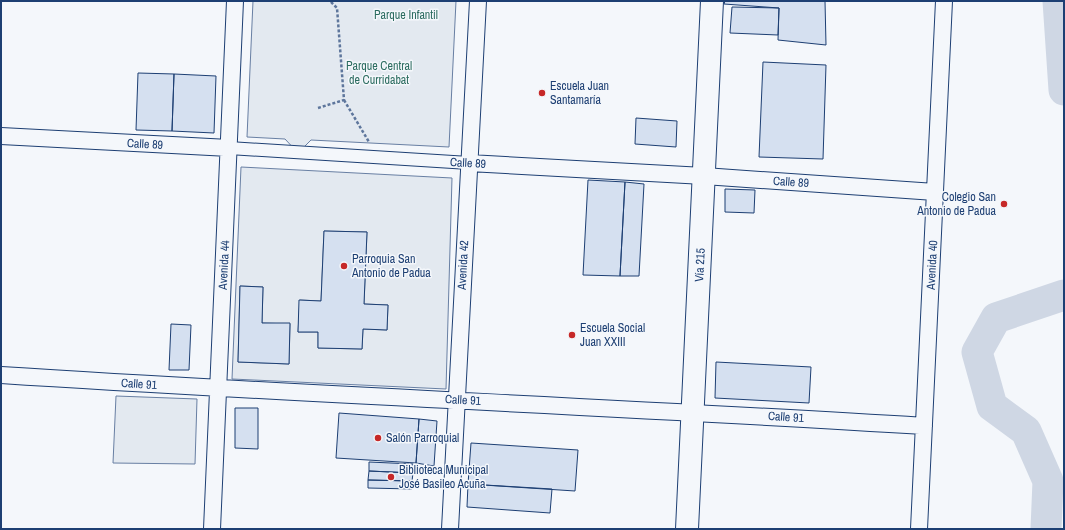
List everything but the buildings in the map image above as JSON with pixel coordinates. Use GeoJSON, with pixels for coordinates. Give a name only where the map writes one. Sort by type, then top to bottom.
{"type":"FeatureCollection","features":[{"type":"Feature","properties":{"kind":"main road","name":"Vía 215"},"geometry":{"type":"LineString","coordinates":[[687,529],[712,1]]}},
{"type":"Feature","properties":{"kind":"street","name":"Avenida 44"},"geometry":{"type":"LineString","coordinates":[[212,529],[235,1]]}},
{"type":"Feature","properties":{"kind":"street","name":"Avenida 42"},"geometry":{"type":"LineString","coordinates":[[450,529],[478,1]]}},
{"type":"Feature","properties":{"kind":"street","name":"Avenida 40"},"geometry":{"type":"LineString","coordinates":[[920,529],[944,1]]}},
{"type":"Feature","properties":{"kind":"street","name":"Calle 89"},"geometry":{"type":"LineString","coordinates":[[1,136],[704,176],[935,192]]}},
{"type":"Feature","properties":{"kind":"street","name":"Calle 91"},"geometry":{"type":"LineString","coordinates":[[1,376],[218,389],[693,411],[924,426]]}},
{"type":"Feature","properties":{"kind":"path"},"geometry":{"type":"LineString","coordinates":[[330,1],[337,8],[344,100],[378,158]]}},
{"type":"Feature","properties":{"kind":"path"},"geometry":{"type":"LineString","coordinates":[[318,108],[344,100]]}},
{"type":"Feature","properties":{"kind":"green space","name":"Parque Central de Curridabat"},"geometry":{"type":"Polygon","coordinates":[[[253,1],[456,1],[449,147],[311,140],[298,153],[285,139],[247,137],[253,1]]]}},
{"type":"Feature","properties":{"kind":"green space"},"geometry":{"type":"Polygon","coordinates":[[[241,167],[452,178],[446,389],[232,379],[241,167]],[[324,231],[321,301],[300,300],[298,332],[318,332],[318,348],[362,349],[363,329],[387,330],[388,305],[364,304],[367,232],[324,231]],[[240,286],[238,362],[289,364],[290,324],[262,323],[263,287],[240,286]]]}},
{"type":"Feature","properties":{"kind":"green space"},"geometry":{"type":"Polygon","coordinates":[[[116,396],[197,399],[195,464],[113,463],[116,396]]]}},
{"type":"Feature","properties":{"kind":"waterway"},"geometry":{"type":"LineString","coordinates":[[1058,1],[1064,90]]}},
{"type":"Feature","properties":{"kind":"waterway"},"geometry":{"type":"LineString","coordinates":[[1046,529],[1048,481],[1026,431],[992,406],[977,352],[996,318],[1064,295]]}},
{"type":"Feature","properties":{"kind":"place","name":"Escuela Juan Santamaría"},"geometry":{"type":"Point","coordinates":[542,93]}},
{"type":"Feature","properties":{"kind":"place","name":"Colegio San Antonio de Padua"},"geometry":{"type":"Point","coordinates":[1004,204]}},
{"type":"Feature","properties":{"kind":"place","name":"Parroquia San Antonio de Padua"},"geometry":{"type":"Point","coordinates":[344,266]}},
{"type":"Feature","properties":{"kind":"place","name":"Escuela Social Juan XXIII"},"geometry":{"type":"Point","coordinates":[572,335]}},
{"type":"Feature","properties":{"kind":"place","name":"Salón Parroquial"},"geometry":{"type":"Point","coordinates":[378,438]}},
{"type":"Feature","properties":{"kind":"place","name":"Biblioteca Municipal José Basileo Acuña"},"geometry":{"type":"Point","coordinates":[391,477]}},
{"type":"Feature","properties":{"kind":"park label","name":"Parque Infantil"},"geometry":{"type":"Point","coordinates":[406,15]}}]}
